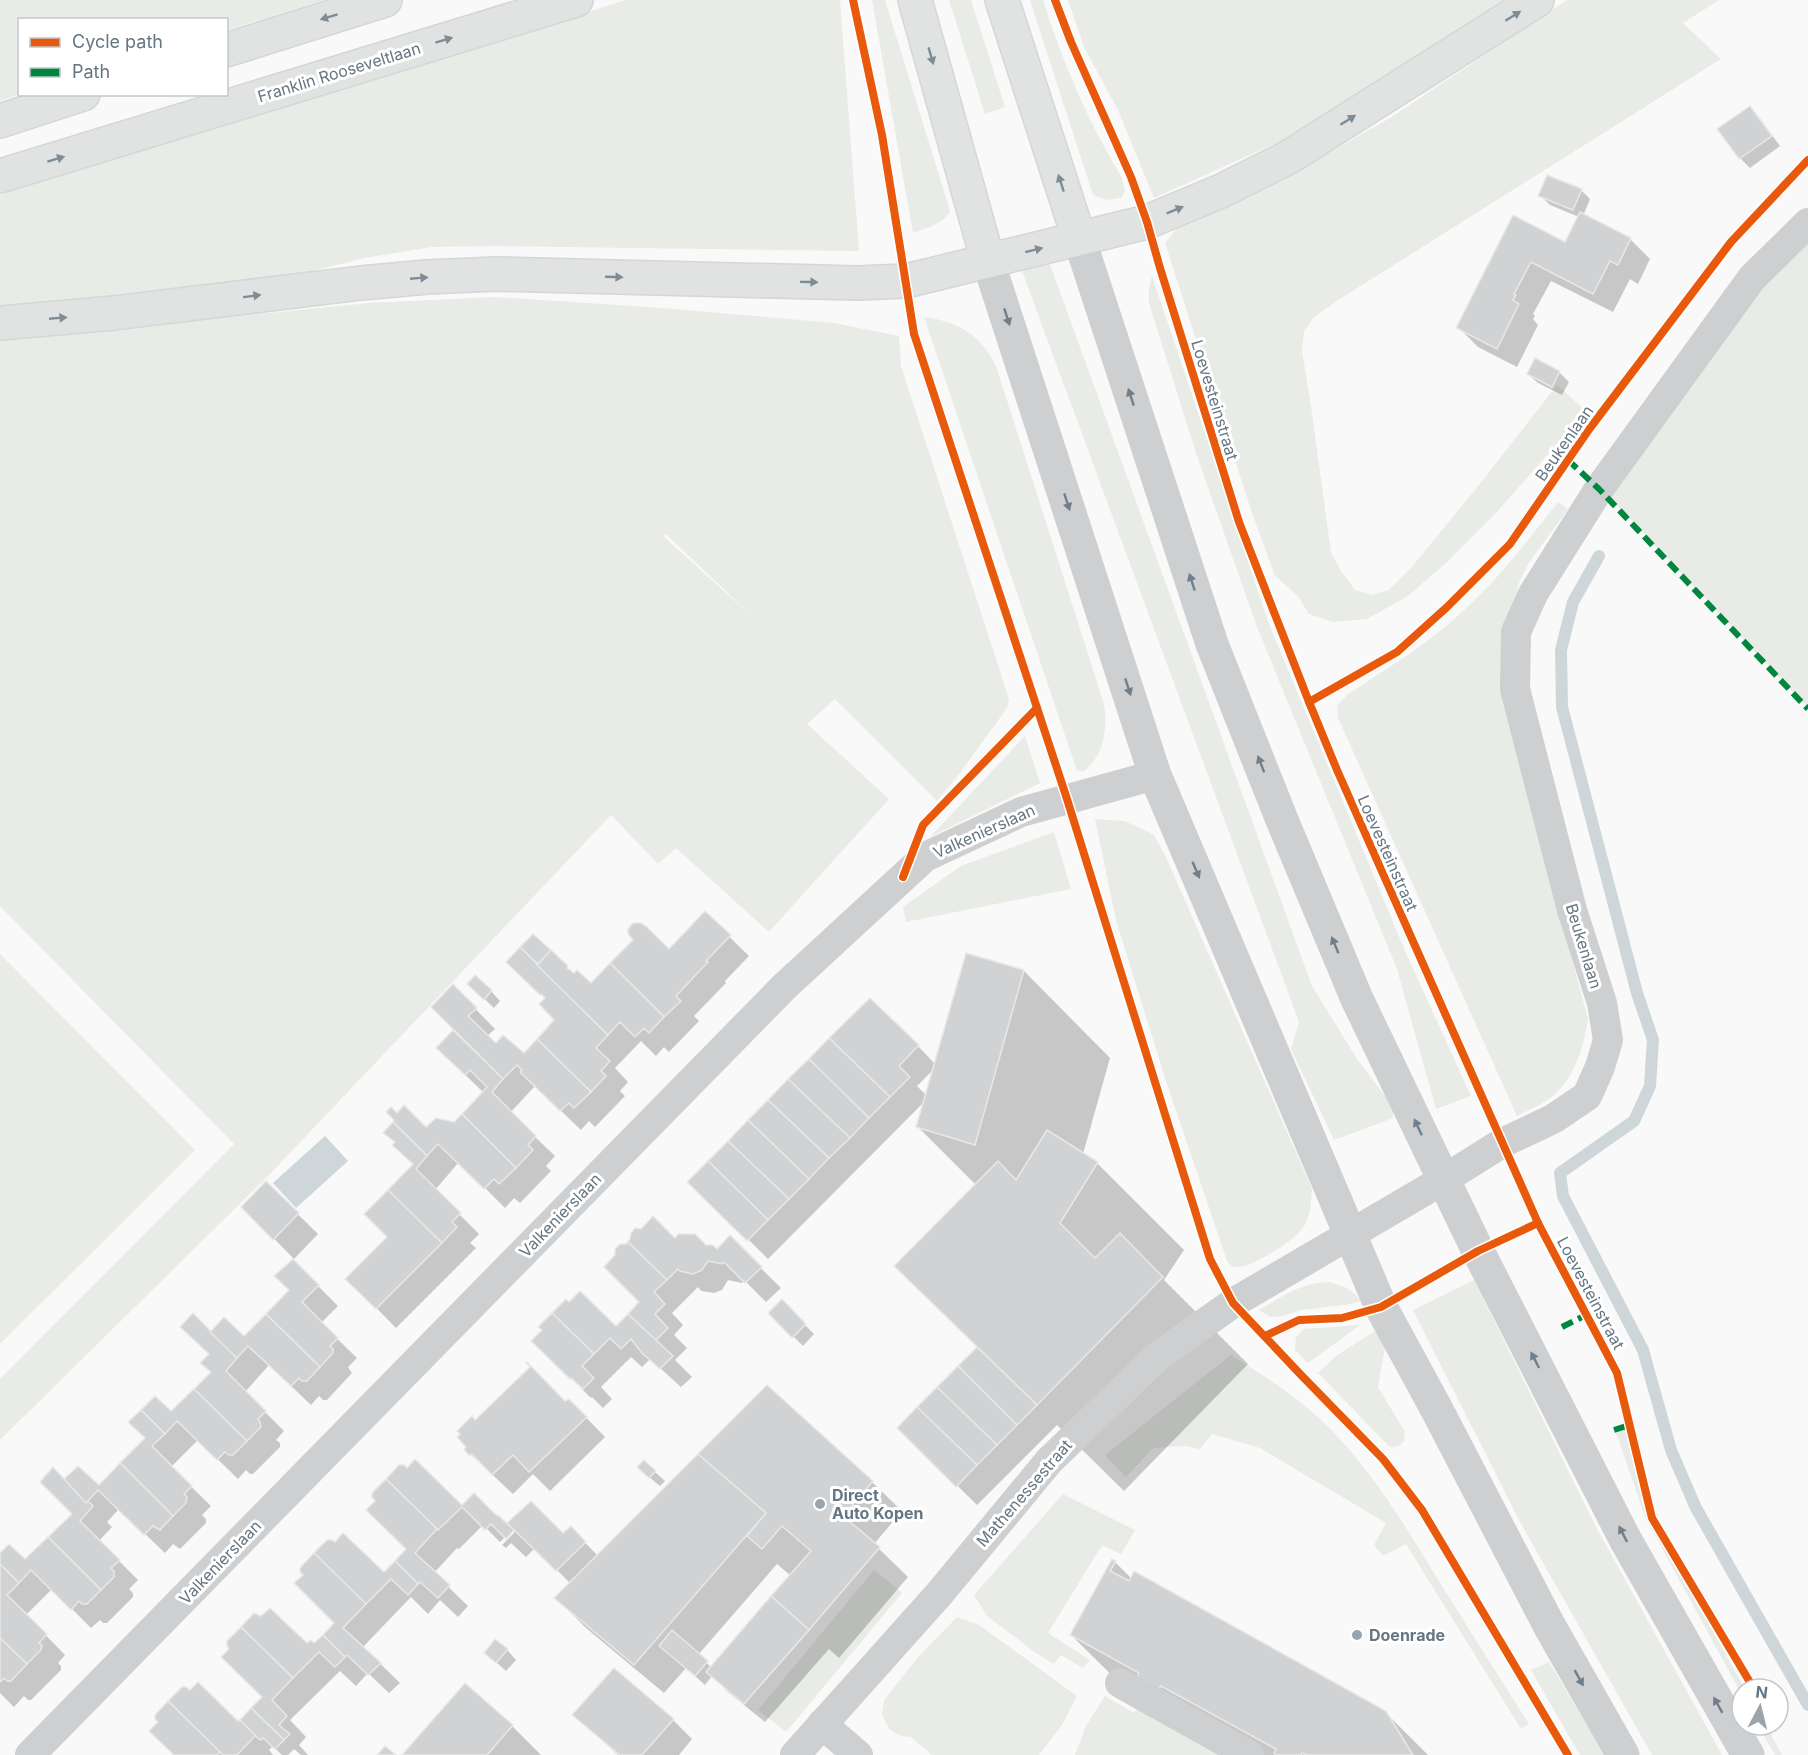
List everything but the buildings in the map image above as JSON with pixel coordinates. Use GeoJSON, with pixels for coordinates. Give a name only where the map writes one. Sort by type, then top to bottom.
{"type":"FeatureCollection","features":[{"type":"Feature","properties":{"kind":"main road"},"geometry":{"type":"LineString","coordinates":[[228,49],[385,0]]}},
{"type":"Feature","properties":{"kind":"main road","name":"Franklin Rooseveltlaan"},"geometry":{"type":"LineString","coordinates":[[0,176],[576,0]]}},
{"type":"Feature","properties":{"kind":"main road"},"geometry":{"type":"LineString","coordinates":[[915,0],[988,261]]}},
{"type":"Feature","properties":{"kind":"main road"},"geometry":{"type":"LineString","coordinates":[[1002,0],[1079,238]]}},
{"type":"Feature","properties":{"kind":"main road"},"geometry":{"type":"LineString","coordinates":[[0,323],[427,277],[495,274],[858,283],[906,281],[1147,222],[1221,191],[1289,157],[1537,0]]}},
{"type":"Feature","properties":{"kind":"main road"},"geometry":{"type":"LineString","coordinates":[[0,121],[77,96]]}},
{"type":"Feature","properties":{"kind":"street","name":"Beukenlaan"},"geometry":{"type":"LineString","coordinates":[[1351,1234],[1502,1143],[1553,1119],[1587,1096],[1600,1067],[1608,1040],[1602,1003],[1572,910],[1515,689],[1516,632],[1533,594],[1599,489],[1752,278],[1808,223]]}},
{"type":"Feature","properties":{"kind":"street"},"geometry":{"type":"LineString","coordinates":[[1079,238],[1212,644],[1357,999],[1478,1251],[1625,1539],[1748,1755]]}},
{"type":"Feature","properties":{"kind":"street"},"geometry":{"type":"LineString","coordinates":[[988,261],[1155,775],[1381,1307],[1550,1627],[1623,1755]]}},
{"type":"Feature","properties":{"kind":"street","name":"Valkenierslaan"},"geometry":{"type":"LineString","coordinates":[[30,1755],[785,986],[925,857],[1021,812],[1155,775]]}},
{"type":"Feature","properties":{"kind":"street","name":"Mathenessestraat"},"geometry":{"type":"LineString","coordinates":[[795,1755],[940,1593],[1049,1461],[1157,1357],[1233,1303],[1351,1234]]}},
{"type":"Feature","properties":{"kind":"street"},"geometry":{"type":"LineString","coordinates":[[1120,1683],[1248,1755]]}},
{"type":"Feature","properties":{"kind":"street"},"geometry":{"type":"LineString","coordinates":[[822,1724],[858,1755]]}},
{"type":"Feature","properties":{"kind":"shaded area"},"geometry":{"type":"Polygon","coordinates":[[[0,0],[324,0],[228,30],[228,18],[18,18],[18,95],[0,101],[0,0]]]}},
{"type":"Feature","properties":{"kind":"shaded area"},"geometry":{"type":"Polygon","coordinates":[[[626,0],[840,0],[859,251],[432,247],[365,258],[279,279],[0,309],[0,195],[626,0]]]}},
{"type":"Feature","properties":{"kind":"shaded area"},"geometry":{"type":"Polygon","coordinates":[[[872,0],[885,0],[950,211],[939,222],[913,233],[872,0]]]}},
{"type":"Feature","properties":{"kind":"shaded area"},"geometry":{"type":"Polygon","coordinates":[[[949,0],[971,0],[1005,107],[985,114],[949,0]]]}},
{"type":"Feature","properties":{"kind":"shaded area"},"geometry":{"type":"Polygon","coordinates":[[[1030,0],[1043,0],[1077,92],[1122,178],[1125,191],[1121,198],[1106,200],[1093,195],[1030,0]]]}},
{"type":"Feature","properties":{"kind":"shaded area"},"geometry":{"type":"Polygon","coordinates":[[[1068,0],[1508,0],[1281,141],[1154,198],[1118,110],[1084,47],[1068,0]]]}},
{"type":"Feature","properties":{"kind":"shaded area"},"geometry":{"type":"Polygon","coordinates":[[[1567,0],[1719,0],[1683,23],[1721,59],[1313,318],[1304,332],[1302,351],[1331,553],[1341,571],[1355,590],[1372,595],[1389,590],[1411,568],[1557,385],[1586,411],[1496,513],[1447,562],[1408,596],[1367,619],[1333,622],[1309,614],[1298,596],[1275,576],[1253,516],[1165,243],[1178,227],[1294,173],[1390,118],[1567,0]]]}},
{"type":"Feature","properties":{"kind":"shaded area"},"geometry":{"type":"Polygon","coordinates":[[[1808,226],[1808,708],[1600,487],[1808,226]]]}},
{"type":"Feature","properties":{"kind":"shaded area"},"geometry":{"type":"Polygon","coordinates":[[[1048,259],[1312,986],[1357,1059],[1393,1107],[1393,1118],[1334,1140],[1291,1049],[1299,1022],[1022,271],[1048,259]]]}},
{"type":"Feature","properties":{"kind":"shaded area"},"geometry":{"type":"Polygon","coordinates":[[[1152,276],[1269,624],[1405,951],[1471,1096],[1436,1109],[1397,969],[1257,627],[1196,453],[1149,303],[1152,276]]]}},
{"type":"Feature","properties":{"kind":"shaded area"},"geometry":{"type":"Polygon","coordinates":[[[495,297],[663,308],[834,323],[899,336],[901,366],[1009,699],[1007,708],[937,801],[835,699],[807,724],[889,799],[769,932],[676,848],[658,864],[611,815],[267,1177],[0,1440],[0,1379],[234,1144],[0,906],[0,340],[369,303],[495,297]],[[666,534],[664,537],[755,619],[666,534]]]}},
{"type":"Feature","properties":{"kind":"shaded area"},"geometry":{"type":"Polygon","coordinates":[[[924,317],[948,322],[968,332],[984,347],[997,369],[1104,704],[1103,741],[1096,758],[1084,771],[1077,771],[924,317]]]}},
{"type":"Feature","properties":{"kind":"shaded area"},"geometry":{"type":"Polygon","coordinates":[[[1558,502],[1568,509],[1528,564],[1520,580],[1506,632],[1502,696],[1588,1019],[1581,1050],[1568,1079],[1550,1098],[1517,1116],[1338,718],[1337,706],[1347,695],[1392,666],[1462,612],[1501,573],[1558,502]]]}},
{"type":"Feature","properties":{"kind":"shaded area"},"geometry":{"type":"Polygon","coordinates":[[[1025,736],[1040,783],[930,837],[1025,736]]]}},
{"type":"Feature","properties":{"kind":"shaded area"},"geometry":{"type":"Polygon","coordinates":[[[1095,819],[1124,821],[1154,835],[1165,855],[1312,1189],[1309,1215],[1298,1234],[1273,1252],[1245,1266],[1235,1267],[1227,1261],[1165,1078],[1116,920],[1095,819]]]}},
{"type":"Feature","properties":{"kind":"shaded area"},"geometry":{"type":"Polygon","coordinates":[[[1054,832],[1071,889],[906,922],[903,907],[961,866],[1054,832]]]}},
{"type":"Feature","properties":{"kind":"shaded area"},"geometry":{"type":"Polygon","coordinates":[[[0,954],[195,1150],[0,1344],[0,954]]]}},
{"type":"Feature","properties":{"kind":"shaded area"},"geometry":{"type":"Polygon","coordinates":[[[325,1136],[348,1161],[296,1208],[273,1183],[325,1136]]]}},
{"type":"Feature","properties":{"kind":"shaded area"},"geometry":{"type":"Polygon","coordinates":[[[1474,1280],[1595,1525],[1722,1755],[1652,1755],[1520,1522],[1413,1310],[1474,1280]]]}},
{"type":"Feature","properties":{"kind":"shaded area"},"geometry":{"type":"Polygon","coordinates":[[[1329,1282],[1347,1288],[1361,1301],[1302,1310],[1283,1316],[1270,1317],[1259,1310],[1300,1288],[1329,1282]]]}},
{"type":"Feature","properties":{"kind":"shaded area"},"geometry":{"type":"Polygon","coordinates":[[[1360,1325],[1308,1363],[1295,1350],[1296,1337],[1304,1329],[1360,1325]]]}},
{"type":"Feature","properties":{"kind":"shaded area"},"geometry":{"type":"Polygon","coordinates":[[[1378,1329],[1386,1341],[1378,1387],[1405,1432],[1404,1441],[1399,1446],[1390,1447],[1318,1373],[1336,1356],[1378,1329]]]}},
{"type":"Feature","properties":{"kind":"shaded area"},"geometry":{"type":"Polygon","coordinates":[[[1231,1355],[1299,1401],[1320,1419],[1353,1454],[1396,1512],[1529,1724],[1521,1729],[1406,1544],[1383,1556],[1374,1545],[1386,1523],[1260,1448],[1212,1434],[1200,1449],[1185,1446],[1153,1448],[1126,1477],[1105,1455],[1231,1355]]]}},
{"type":"Feature","properties":{"kind":"shaded area"},"geometry":{"type":"Polygon","coordinates":[[[1628,1428],[1651,1520],[1738,1677],[1732,1677],[1646,1519],[1616,1433],[1628,1428]]]}},
{"type":"Feature","properties":{"kind":"shaded area"},"geometry":{"type":"Polygon","coordinates":[[[1063,1494],[1135,1530],[1121,1554],[1102,1545],[1048,1633],[1090,1660],[1083,1668],[1061,1655],[1054,1664],[1033,1651],[987,1616],[974,1595],[1063,1494]]]}},
{"type":"Feature","properties":{"kind":"shaded area"},"geometry":{"type":"Polygon","coordinates":[[[874,1570],[902,1593],[786,1732],[758,1710],[874,1570]]]}},
{"type":"Feature","properties":{"kind":"shaded area"},"geometry":{"type":"Polygon","coordinates":[[[957,1617],[979,1625],[1077,1696],[1062,1725],[1039,1755],[932,1755],[911,1737],[901,1736],[890,1730],[882,1715],[884,1700],[918,1657],[957,1617]]]}},
{"type":"Feature","properties":{"kind":"shaded area"},"geometry":{"type":"Polygon","coordinates":[[[1549,1662],[1605,1755],[1580,1755],[1531,1670],[1549,1662]]]}},
{"type":"Feature","properties":{"kind":"shaded area"},"geometry":{"type":"Polygon","coordinates":[[[1105,1696],[1134,1713],[1140,1703],[1234,1755],[1075,1755],[1086,1726],[1105,1696]]]}},
{"type":"Feature","properties":{"kind":"shaded area"},"geometry":{"type":"Polygon","coordinates":[[[1765,1737],[1772,1737],[1782,1755],[1775,1755],[1765,1737]]]}},
{"type":"Feature","properties":{"kind":"waterway"},"geometry":{"type":"LineString","coordinates":[[1599,556],[1573,602],[1561,650],[1562,707],[1637,993],[1653,1040],[1650,1086],[1634,1121],[1560,1173],[1563,1196],[1643,1350],[1671,1450],[1696,1508],[1808,1705]]}},
{"type":"Feature","properties":{"kind":"marked path"},"geometry":{"type":"LineString","coordinates":[[1568,460],[1599,489],[1808,709]]}},
{"type":"Feature","properties":{"kind":"marked path"},"geometry":{"type":"LineString","coordinates":[[1562,1327],[1588,1314]]}},
{"type":"Feature","properties":{"kind":"marked path"},"geometry":{"type":"LineString","coordinates":[[1614,1430],[1630,1425]]}},
{"type":"Feature","properties":{"kind":"cycle path"},"geometry":{"type":"LineString","coordinates":[[853,0],[882,135],[914,334],[1067,799],[1210,1259],[1233,1303],[1383,1459],[1422,1510],[1568,1755]]}},
{"type":"Feature","properties":{"kind":"cycle path","name":"Loevesteinstraat"},"geometry":{"type":"LineString","coordinates":[[1055,0],[1071,42],[1131,177],[1147,222],[1239,522],[1337,770],[1538,1223],[1617,1373],[1652,1518],[1747,1677]]}},
{"type":"Feature","properties":{"kind":"cycle path"},"geometry":{"type":"LineString","coordinates":[[1309,702],[1397,652],[1446,608],[1510,544],[1590,428],[1731,242],[1808,160]]}},
{"type":"Feature","properties":{"kind":"cycle path"},"geometry":{"type":"LineString","coordinates":[[903,877],[923,825],[1037,708]]}},
{"type":"Feature","properties":{"kind":"cycle path"},"geometry":{"type":"LineString","coordinates":[[1265,1336],[1299,1320],[1342,1318],[1381,1307],[1478,1251],[1538,1223]]}},
{"type":"Feature","properties":{"kind":"place","name":"Direct Auto Kopen"},"geometry":{"type":"Point","coordinates":[820,1504]}},
{"type":"Feature","properties":{"kind":"place","name":"Doenrade"},"geometry":{"type":"Point","coordinates":[1357,1635]}}]}
